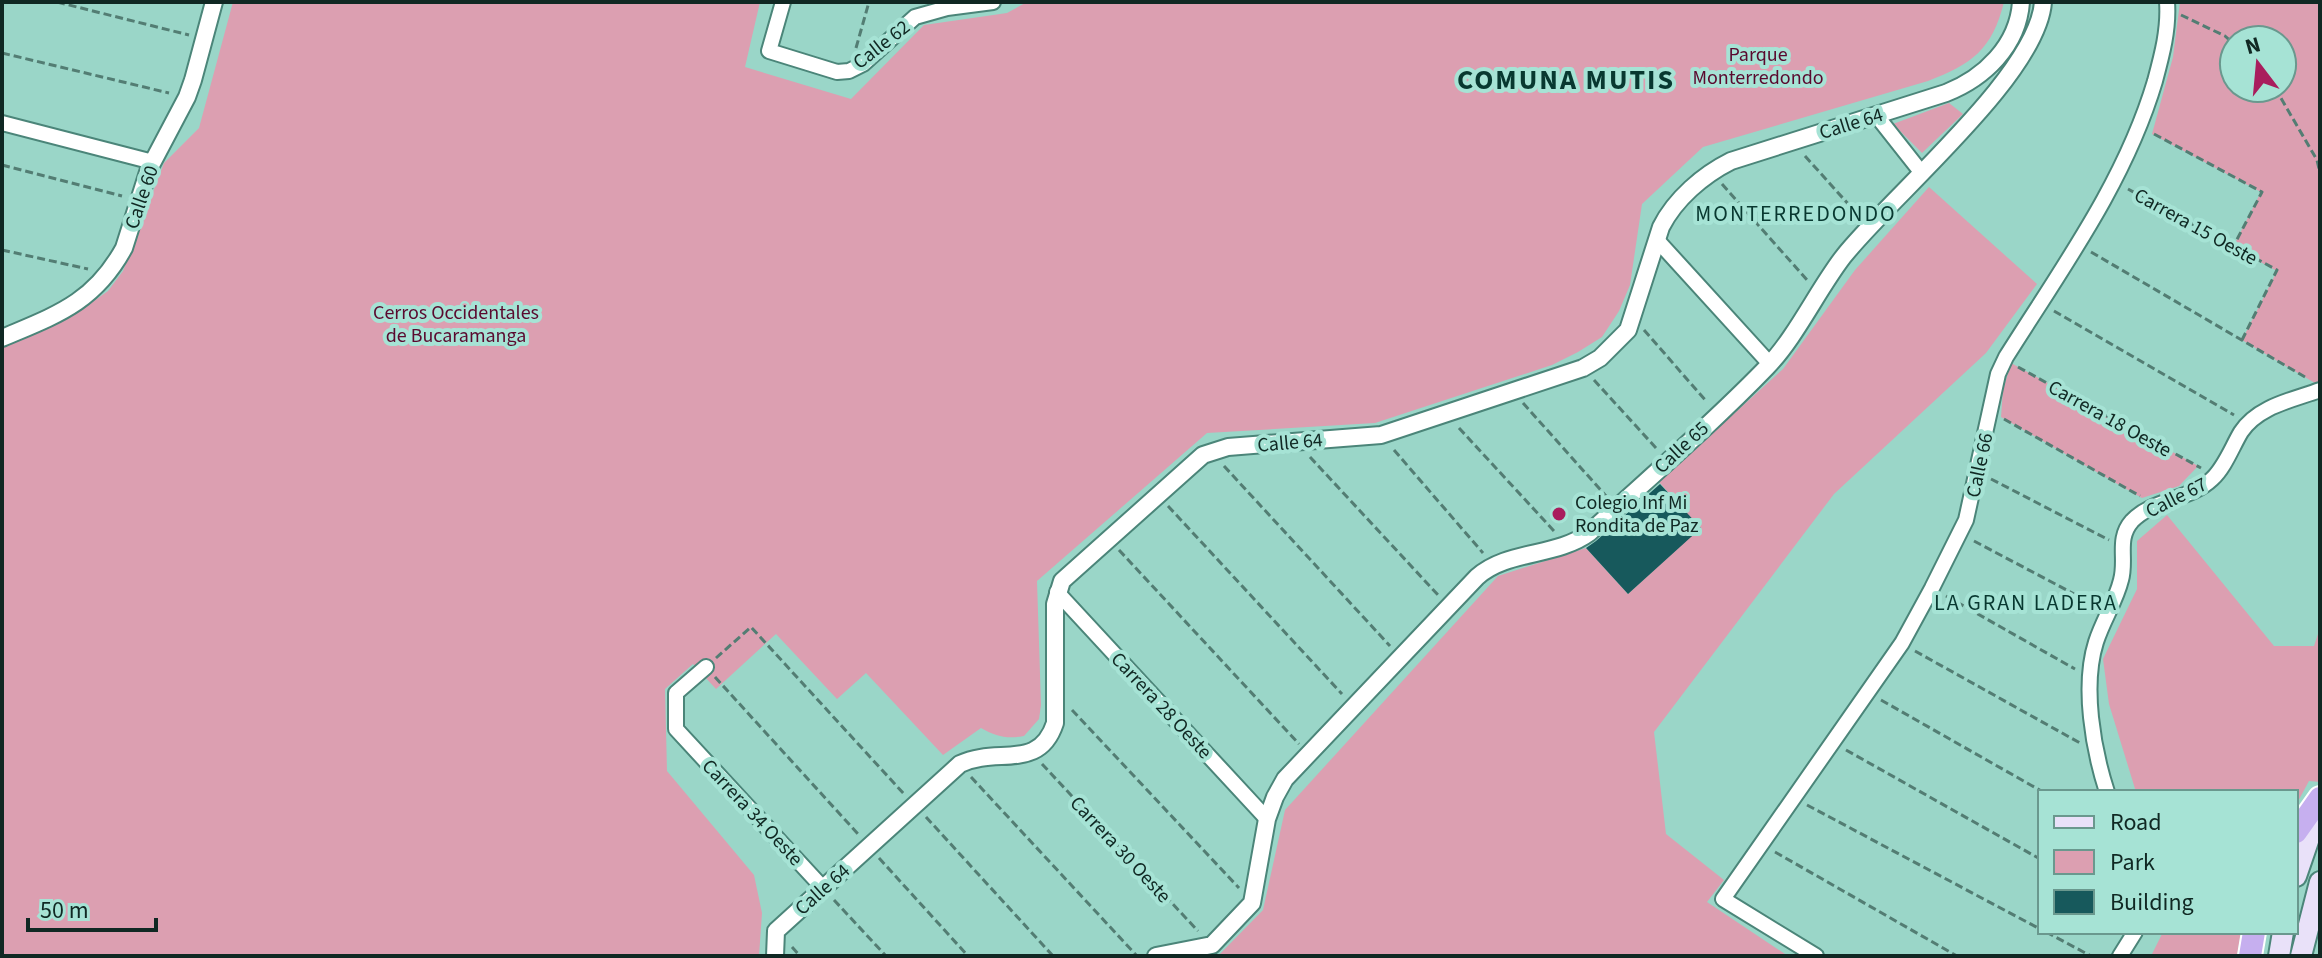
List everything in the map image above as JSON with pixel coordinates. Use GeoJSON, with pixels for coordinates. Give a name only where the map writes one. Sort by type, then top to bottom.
{"type":"FeatureCollection","features":[{"type":"Feature","properties":{"kind":"highway"},"geometry":{"type":"LineString","coordinates":[[2298,829],[2320,798]]}},
{"type":"Feature","properties":{"kind":"highway"},"geometry":{"type":"LineString","coordinates":[[2250,956],[2254,934]]}},
{"type":"Feature","properties":{"kind":"main road"},"geometry":{"type":"LineString","coordinates":[[2298,870],[2320,806]]}},
{"type":"Feature","properties":{"kind":"main road"},"geometry":{"type":"LineString","coordinates":[[2301,956],[2320,882]]}},
{"type":"Feature","properties":{"kind":"main road"},"geometry":{"type":"LineString","coordinates":[[2279,956],[2283,934]]}},
{"type":"Feature","properties":{"kind":"street","name":"Calle 60"},"geometry":{"type":"LineString","coordinates":[[2,338],[71,307],[86,297],[108,273],[124,248],[153,162],[187,97],[214,2]]}},
{"type":"Feature","properties":{"kind":"street","name":"Calle 62"},"geometry":{"type":"LineString","coordinates":[[783,2],[769,51],[837,72],[849,71],[863,64],[915,17],[947,8],[993,2]]}},
{"type":"Feature","properties":{"kind":"street"},"geometry":{"type":"LineString","coordinates":[[1982,108],[1968,103],[1957,89],[1987,68],[2007,45],[2018,23],[2021,2]]}},
{"type":"Feature","properties":{"kind":"street","name":"Calle 65"},"geometry":{"type":"LineString","coordinates":[[1252,903],[1267,819],[1275,797],[1285,779],[1307,753],[1477,577],[1493,565],[1568,546],[1589,533],[1770,364],[1843,257],[1982,108],[2031,42],[2043,2]]}},
{"type":"Feature","properties":{"kind":"street","name":"Calle 66"},"geometry":{"type":"LineString","coordinates":[[1816,956],[1723,899],[1902,643],[1960,534],[1969,510],[1998,374],[2004,359],[2114,182],[2139,127],[2161,59],[2167,5]]}},
{"type":"Feature","properties":{"kind":"street","name":"Calle 64"},"geometry":{"type":"LineString","coordinates":[[1057,592],[1069,573],[1157,494],[1211,451],[1381,435],[1583,368],[1600,358],[1623,337],[1633,318],[1668,212],[1711,172],[1731,161],[1957,89]]}},
{"type":"Feature","properties":{"kind":"street"},"geometry":{"type":"LineString","coordinates":[[1876,115],[1921,172]]}},
{"type":"Feature","properties":{"kind":"street"},"geometry":{"type":"LineString","coordinates":[[2,123],[153,162]]}},
{"type":"Feature","properties":{"kind":"street"},"geometry":{"type":"LineString","coordinates":[[1657,240],[1770,364]]}},
{"type":"Feature","properties":{"kind":"street","name":"Calle 67"},"geometry":{"type":"LineString","coordinates":[[2106,790],[2097,752],[2090,677],[2094,646],[2123,574],[2124,532],[2141,514],[2189,494],[2216,476],[2248,424],[2264,411],[2314,384]]}},
{"type":"Feature","properties":{"kind":"street"},"geometry":{"type":"LineString","coordinates":[[1030,752],[1045,743],[1055,723],[1054,618],[1057,592]]}},
{"type":"Feature","properties":{"kind":"street","name":"Carrera 28 Oeste"},"geometry":{"type":"LineString","coordinates":[[1057,592],[1267,819]]}},
{"type":"Feature","properties":{"kind":"street","name":"Carrera 34 Oeste"},"geometry":{"type":"LineString","coordinates":[[706,667],[676,693],[676,729],[823,888]]}},
{"type":"Feature","properties":{"kind":"street","name":"Calle 64"},"geometry":{"type":"LineString","coordinates":[[775,956],[776,931],[960,764],[981,756],[1011,756],[1030,752]]}},
{"type":"Feature","properties":{"kind":"street"},"geometry":{"type":"LineString","coordinates":[[1156,956],[1212,945],[1252,903]]}},
{"type":"Feature","properties":{"kind":"street"},"geometry":{"type":"LineString","coordinates":[[2120,956],[2134,934]]}},
{"type":"Feature","properties":{"kind":"path"},"geometry":{"type":"LineString","coordinates":[[57,2],[205,38]]}},
{"type":"Feature","properties":{"kind":"path"},"geometry":{"type":"LineString","coordinates":[[849,71],[869,2]]}},
{"type":"Feature","properties":{"kind":"path"},"geometry":{"type":"LineString","coordinates":[[2167,5],[2218,32]]}},
{"type":"Feature","properties":{"kind":"path"},"geometry":{"type":"LineString","coordinates":[[2,53],[187,97]]}},
{"type":"Feature","properties":{"kind":"path"},"geometry":{"type":"LineString","coordinates":[[2284,104],[2317,160],[2320,173]]}},
{"type":"Feature","properties":{"kind":"path"},"geometry":{"type":"LineString","coordinates":[[2139,127],[2262,192],[2233,247]]}},
{"type":"Feature","properties":{"kind":"path"},"geometry":{"type":"LineString","coordinates":[[1792,142],[1870,228]]}},
{"type":"Feature","properties":{"kind":"path"},"geometry":{"type":"LineString","coordinates":[[2,165],[139,201]]}},
{"type":"Feature","properties":{"kind":"path"},"geometry":{"type":"LineString","coordinates":[[1711,172],[1818,293]]}},
{"type":"Feature","properties":{"kind":"path","name":"Carrera 15 Oeste"},"geometry":{"type":"LineString","coordinates":[[2114,182],[2277,270],[2242,340]]}},
{"type":"Feature","properties":{"kind":"path"},"geometry":{"type":"LineString","coordinates":[[2077,244],[2314,384]]}},
{"type":"Feature","properties":{"kind":"path"},"geometry":{"type":"LineString","coordinates":[[2,250],[108,273]]}},
{"type":"Feature","properties":{"kind":"path"},"geometry":{"type":"LineString","coordinates":[[2040,303],[2248,424]]}},
{"type":"Feature","properties":{"kind":"path"},"geometry":{"type":"LineString","coordinates":[[1633,318],[1717,414]]}},
{"type":"Feature","properties":{"kind":"path","name":"Carrera 18 Oeste"},"geometry":{"type":"LineString","coordinates":[[2004,359],[2216,476]]}},
{"type":"Feature","properties":{"kind":"path"},"geometry":{"type":"LineString","coordinates":[[1583,368],[1667,461]]}},
{"type":"Feature","properties":{"kind":"path"},"geometry":{"type":"LineString","coordinates":[[1513,391],[1616,508]]}},
{"type":"Feature","properties":{"kind":"path"},"geometry":{"type":"LineString","coordinates":[[1990,411],[2157,506]]}},
{"type":"Feature","properties":{"kind":"path"},"geometry":{"type":"LineString","coordinates":[[1445,414],[1568,546]]}},
{"type":"Feature","properties":{"kind":"path"},"geometry":{"type":"LineString","coordinates":[[1381,435],[1493,565]]}},
{"type":"Feature","properties":{"kind":"path"},"geometry":{"type":"LineString","coordinates":[[1295,442],[1448,607]]}},
{"type":"Feature","properties":{"kind":"path"},"geometry":{"type":"LineString","coordinates":[[1211,451],[1400,657]]}},
{"type":"Feature","properties":{"kind":"path"},"geometry":{"type":"LineString","coordinates":[[1977,472],[2122,547]]}},
{"type":"Feature","properties":{"kind":"path"},"geometry":{"type":"LineString","coordinates":[[1157,494],[1353,705]]}},
{"type":"Feature","properties":{"kind":"path"},"geometry":{"type":"LineString","coordinates":[[1960,534],[2109,612]]}},
{"type":"Feature","properties":{"kind":"path"},"geometry":{"type":"LineString","coordinates":[[1108,538],[1307,753]]}},
{"type":"Feature","properties":{"kind":"path"},"geometry":{"type":"LineString","coordinates":[[1932,588],[2090,677]]}},
{"type":"Feature","properties":{"kind":"path"},"geometry":{"type":"LineString","coordinates":[[968,956],[706,667],[751,627],[1053,956]]}},
{"type":"Feature","properties":{"kind":"path"},"geometry":{"type":"LineString","coordinates":[[1902,643],[2097,752]]}},
{"type":"Feature","properties":{"kind":"path"},"geometry":{"type":"LineString","coordinates":[[1055,692],[1252,903]]}},
{"type":"Feature","properties":{"kind":"path"},"geometry":{"type":"LineString","coordinates":[[1867,692],[2039,790]]}},
{"type":"Feature","properties":{"kind":"path"},"geometry":{"type":"LineString","coordinates":[[1832,743],[2038,858]]}},
{"type":"Feature","properties":{"kind":"path","name":"Carrera 30 Oeste"},"geometry":{"type":"LineString","coordinates":[[1030,752],[1212,945]]}},
{"type":"Feature","properties":{"kind":"path"},"geometry":{"type":"LineString","coordinates":[[960,764],[1137,956]]}},
{"type":"Feature","properties":{"kind":"path"},"geometry":{"type":"LineString","coordinates":[[1794,798],[2038,928]]}},
{"type":"Feature","properties":{"kind":"path"},"geometry":{"type":"LineString","coordinates":[[1762,844],[1957,956]]}},
{"type":"Feature","properties":{"kind":"path"},"geometry":{"type":"LineString","coordinates":[[823,888],[886,956]]}},
{"type":"Feature","properties":{"kind":"path"},"geometry":{"type":"LineString","coordinates":[[2050,934],[2091,956]]}},
{"type":"Feature","properties":{"kind":"green space","name":"Cerros Occidentales de Bucaramanga"},"geometry":{"type":"Polygon","coordinates":[[[233,2],[760,2],[745,67],[851,99],[924,25],[1007,13],[1027,2],[2004,2],[1986,44],[1968,61],[1943,75],[1703,147],[1642,204],[1630,285],[1619,311],[1602,337],[1578,352],[1552,365],[1375,423],[1207,433],[1037,581],[1041,705],[1039,719],[1024,736],[1002,736],[981,728],[943,755],[866,673],[837,699],[776,634],[716,689],[693,664],[665,689],[667,771],[754,875],[762,913],[759,956],[2,956],[2,347],[84,308],[108,291],[123,271],[164,163],[199,128],[233,2]]]}},
{"type":"Feature","properties":{"kind":"green space"},"geometry":{"type":"Polygon","coordinates":[[[2180,2],[2320,2],[2320,386],[2242,340],[2277,271],[2233,247],[2261,192],[2152,134],[2173,57],[2180,2]]]}},
{"type":"Feature","properties":{"kind":"green space"},"geometry":{"type":"Polygon","coordinates":[[[1949,103],[1963,114],[1922,153],[1893,124],[1949,103]]]}},
{"type":"Feature","properties":{"kind":"green space"},"geometry":{"type":"Polygon","coordinates":[[[1929,187],[2037,284],[1986,353],[1834,494],[1654,732],[1666,834],[1724,880],[1707,902],[1788,956],[1218,956],[1263,910],[1285,810],[1498,576],[1586,548],[1628,594],[1700,528],[1659,482],[1783,369],[1855,270],[1929,187]]]}},
{"type":"Feature","properties":{"kind":"green space"},"geometry":{"type":"Polygon","coordinates":[[[2011,363],[2198,466],[2179,486],[2142,498],[2001,417],[2003,390],[2011,363]]]}},
{"type":"Feature","properties":{"kind":"green space"},"geometry":{"type":"Polygon","coordinates":[[[2167,515],[2274,646],[2314,646],[2320,628],[2320,782],[2309,781],[2298,801],[2298,790],[2135,790],[2109,704],[2103,659],[2137,589],[2137,541],[2167,515]]]}},
{"type":"Feature","properties":{"kind":"green space"},"geometry":{"type":"Polygon","coordinates":[[[2162,934],[2241,934],[2237,956],[2151,956],[2162,934]]]}},
{"type":"Feature","properties":{"kind":"building"},"geometry":{"type":"Polygon","coordinates":[[[1660,484],[1701,528],[1628,594],[1586,548],[1660,484]]]}},
{"type":"Feature","properties":{"kind":"place","name":"Colegio Inf Mi Rondita de Paz"},"geometry":{"type":"Point","coordinates":[1559,514]}},
{"type":"Feature","properties":{"kind":"district","name":"COMUNA MUTIS"},"geometry":{"type":"Point","coordinates":[1566,79]}},
{"type":"Feature","properties":{"kind":"district","name":"MONTERREDONDO"},"geometry":{"type":"Point","coordinates":[1796,213]}},
{"type":"Feature","properties":{"kind":"district","name":"LA GRAN LADERA"},"geometry":{"type":"Point","coordinates":[2026,602]}},
{"type":"Feature","properties":{"kind":"park label","name":"Parque Monterredondo"},"geometry":{"type":"Point","coordinates":[1758,66]}}]}
